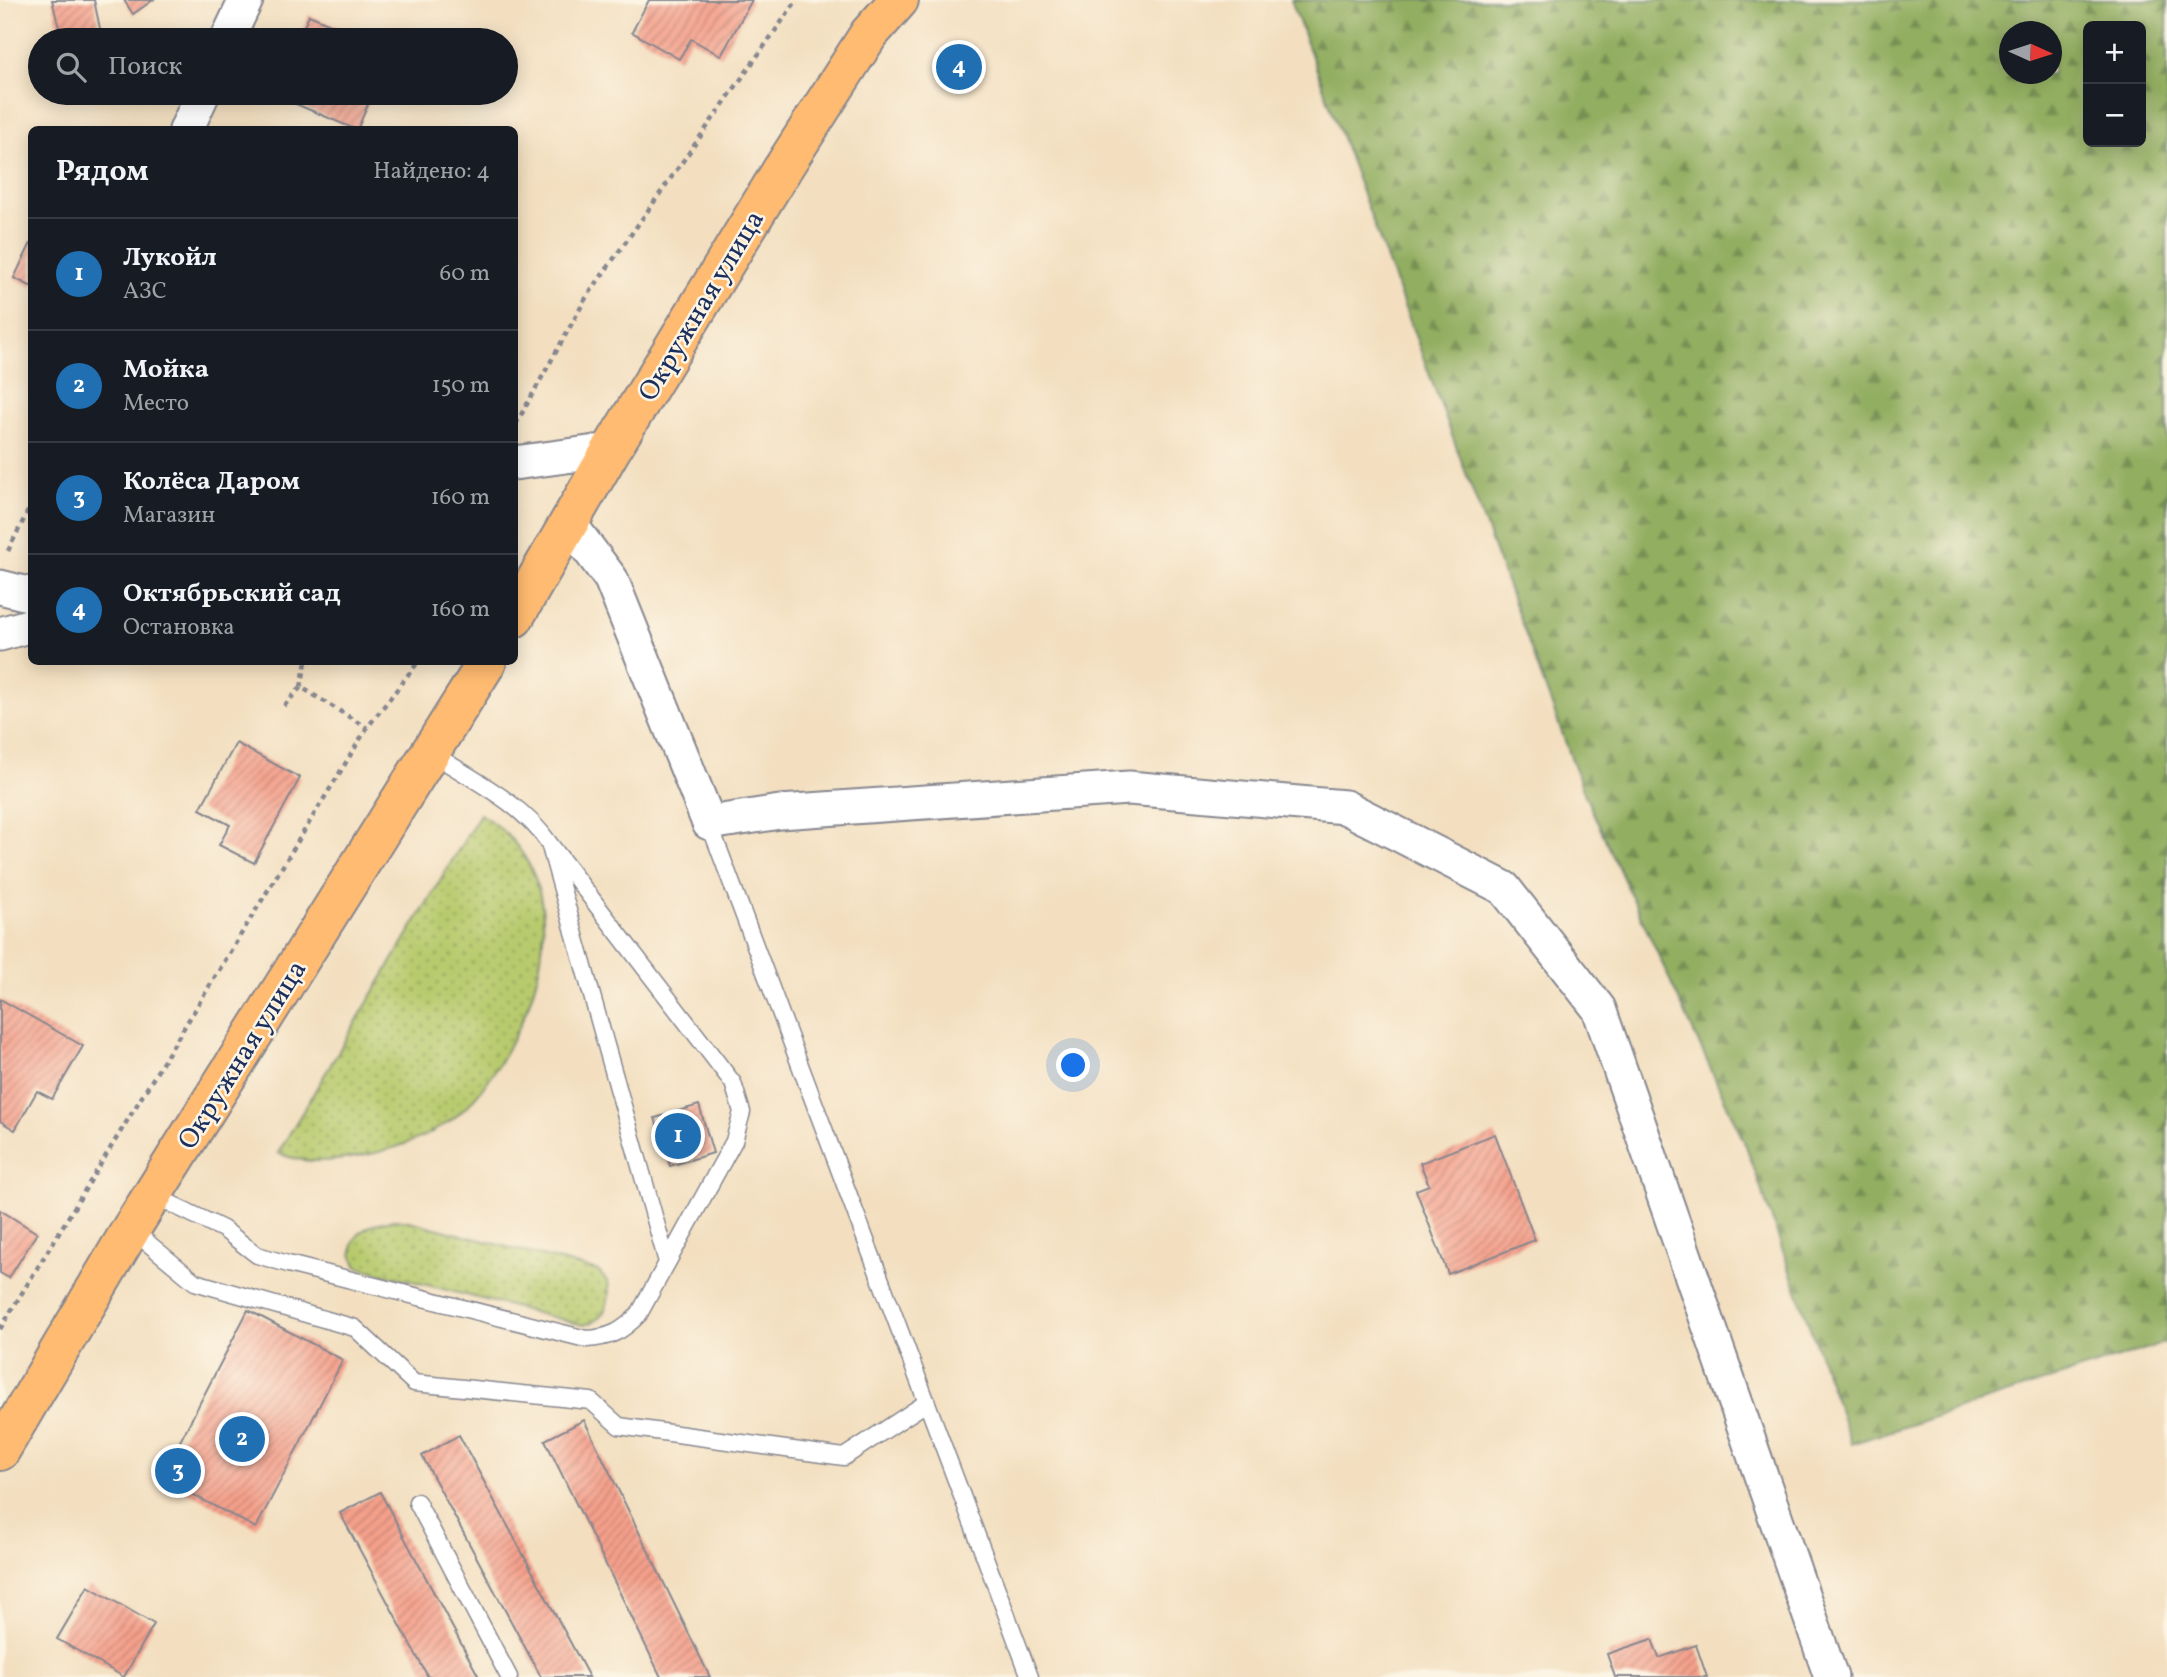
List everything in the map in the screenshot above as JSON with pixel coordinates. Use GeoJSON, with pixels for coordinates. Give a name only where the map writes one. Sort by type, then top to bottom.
{"type":"FeatureCollection","features":[{"type":"Feature","properties":{"kind":"main road","name":"Окружная улица"},"geometry":{"type":"LineString","coordinates":[[518,611],[611,450],[783,168],[869,34],[899,0]]}},
{"type":"Feature","properties":{"kind":"main road","name":"Окружная улица"},"geometry":{"type":"LineString","coordinates":[[0,1451],[131,1229],[485,665]]}},
{"type":"Feature","properties":{"kind":"street"},"geometry":{"type":"LineString","coordinates":[[233,28],[246,0]]}},
{"type":"Feature","properties":{"kind":"street"},"geometry":{"type":"LineString","coordinates":[[188,126],[197,105]]}},
{"type":"Feature","properties":{"kind":"street"},"geometry":{"type":"LineString","coordinates":[[518,462],[611,450]]}},
{"type":"Feature","properties":{"kind":"street"},"geometry":{"type":"LineString","coordinates":[[569,524],[611,579],[709,823],[780,812],[1129,788],[1345,807],[1504,888],[1599,1009],[1831,1677]]}},
{"type":"Feature","properties":{"kind":"street"},"geometry":{"type":"LineString","coordinates":[[3,572],[28,592]]}},
{"type":"Feature","properties":{"kind":"street"},"geometry":{"type":"LineString","coordinates":[[0,634],[28,626]]}},
{"type":"Feature","properties":{"kind":"lane"},"geometry":{"type":"LineString","coordinates":[[153,1195],[223,1229],[257,1255],[586,1339],[605,1338],[625,1329],[639,1314],[734,1141],[742,1112],[739,1097],[733,1083],[536,825],[522,812],[430,752]]}},
{"type":"Feature","properties":{"kind":"lane"},"geometry":{"type":"LineString","coordinates":[[709,823],[1030,1677]]}},
{"type":"Feature","properties":{"kind":"lane"},"geometry":{"type":"LineString","coordinates":[[549,843],[667,1262]]}},
{"type":"Feature","properties":{"kind":"lane"},"geometry":{"type":"LineString","coordinates":[[131,1229],[195,1282],[355,1328],[414,1383],[592,1401],[619,1426],[844,1457],[926,1403]]}},
{"type":"Feature","properties":{"kind":"lane"},"geometry":{"type":"LineString","coordinates":[[417,1502],[509,1677]]}},
{"type":"Feature","properties":{"kind":"path"},"geometry":{"type":"LineString","coordinates":[[518,419],[586,298],[797,0]]}},
{"type":"Feature","properties":{"kind":"path"},"geometry":{"type":"LineString","coordinates":[[3,572],[28,513]]}},
{"type":"Feature","properties":{"kind":"path"},"geometry":{"type":"LineString","coordinates":[[284,706],[301,687],[305,665]]}},
{"type":"Feature","properties":{"kind":"path"},"geometry":{"type":"LineString","coordinates":[[0,1329],[367,728],[416,665]]}},
{"type":"Feature","properties":{"kind":"path"},"geometry":{"type":"LineString","coordinates":[[301,687],[367,728]]}},
{"type":"Feature","properties":{"kind":"green space"},"geometry":{"type":"Polygon","coordinates":[[[1291,0],[2167,0],[2167,1342],[1851,1444],[1746,1146],[1585,795],[1291,0]]]}},
{"type":"Feature","properties":{"kind":"green space"},"geometry":{"type":"Polygon","coordinates":[[[480,814],[509,837],[528,864],[540,894],[543,926],[541,959],[533,992],[520,1025],[499,1064],[480,1091],[458,1115],[440,1128],[405,1144],[381,1152],[336,1160],[307,1160],[278,1153],[480,814]]]}},
{"type":"Feature","properties":{"kind":"green space"},"geometry":{"type":"Polygon","coordinates":[[[394,1220],[409,1221],[598,1271],[608,1282],[605,1310],[597,1320],[583,1325],[357,1267],[352,1247],[360,1233],[375,1224],[394,1220]]]}},
{"type":"Feature","properties":{"kind":"building"},"geometry":{"type":"Polygon","coordinates":[[[52,0],[94,0],[100,28],[59,28],[52,0]]]}},
{"type":"Feature","properties":{"kind":"building"},"geometry":{"type":"Polygon","coordinates":[[[124,0],[153,0],[133,14],[124,0]]]}},
{"type":"Feature","properties":{"kind":"building"},"geometry":{"type":"Polygon","coordinates":[[[649,0],[752,0],[721,56],[691,39],[679,59],[632,32],[649,0]]]}},
{"type":"Feature","properties":{"kind":"building"},"geometry":{"type":"Polygon","coordinates":[[[309,15],[340,28],[303,28],[309,15]]]}},
{"type":"Feature","properties":{"kind":"building"},"geometry":{"type":"Polygon","coordinates":[[[298,105],[368,105],[359,126],[348,126],[298,105]]]}},
{"type":"Feature","properties":{"kind":"building"},"geometry":{"type":"Polygon","coordinates":[[[28,249],[28,285],[14,278],[28,249]]]}},
{"type":"Feature","properties":{"kind":"building"},"geometry":{"type":"Polygon","coordinates":[[[236,743],[300,778],[254,863],[219,845],[230,825],[200,809],[236,743]]]}},
{"type":"Feature","properties":{"kind":"building"},"geometry":{"type":"Polygon","coordinates":[[[0,999],[83,1046],[52,1099],[37,1091],[15,1130],[0,1121],[0,999]]]}},
{"type":"Feature","properties":{"kind":"building"},"geometry":{"type":"Polygon","coordinates":[[[699,1105],[713,1153],[670,1166],[655,1118],[699,1105]]]}},
{"type":"Feature","properties":{"kind":"building"},"geometry":{"type":"Polygon","coordinates":[[[1495,1134],[1535,1240],[1448,1274],[1416,1190],[1429,1185],[1420,1163],[1495,1134]]]}},
{"type":"Feature","properties":{"kind":"building"},"geometry":{"type":"Polygon","coordinates":[[[0,1210],[37,1233],[9,1278],[0,1273],[0,1210]]]}},
{"type":"Feature","properties":{"kind":"building"},"geometry":{"type":"Polygon","coordinates":[[[248,1310],[343,1360],[256,1528],[161,1478],[248,1310]]]}},
{"type":"Feature","properties":{"kind":"building"},"geometry":{"type":"Polygon","coordinates":[[[584,1420],[710,1677],[661,1677],[545,1440],[584,1420]]]}},
{"type":"Feature","properties":{"kind":"building"},"geometry":{"type":"Polygon","coordinates":[[[459,1435],[589,1677],[541,1677],[422,1456],[459,1435]]]}},
{"type":"Feature","properties":{"kind":"building"},"geometry":{"type":"Polygon","coordinates":[[[380,1492],[479,1677],[428,1677],[340,1513],[380,1492]]]}},
{"type":"Feature","properties":{"kind":"building"},"geometry":{"type":"Polygon","coordinates":[[[88,1586],[154,1624],[124,1677],[57,1639],[88,1586]]]}},
{"type":"Feature","properties":{"kind":"building"},"geometry":{"type":"Polygon","coordinates":[[[1652,1639],[1659,1658],[1696,1645],[1707,1677],[1615,1677],[1607,1654],[1652,1639]]]}},
{"type":"Feature","properties":{"kind":"place","name":"Октябрьский сад"},"geometry":{"type":"Point","coordinates":[959,67]}},
{"type":"Feature","properties":{"kind":"place","name":"Лукойл"},"geometry":{"type":"Point","coordinates":[678,1136]}},
{"type":"Feature","properties":{"kind":"place","name":"Мойка"},"geometry":{"type":"Point","coordinates":[242,1439]}},
{"type":"Feature","properties":{"kind":"place","name":"Колёса Даром"},"geometry":{"type":"Point","coordinates":[178,1471]}}]}
